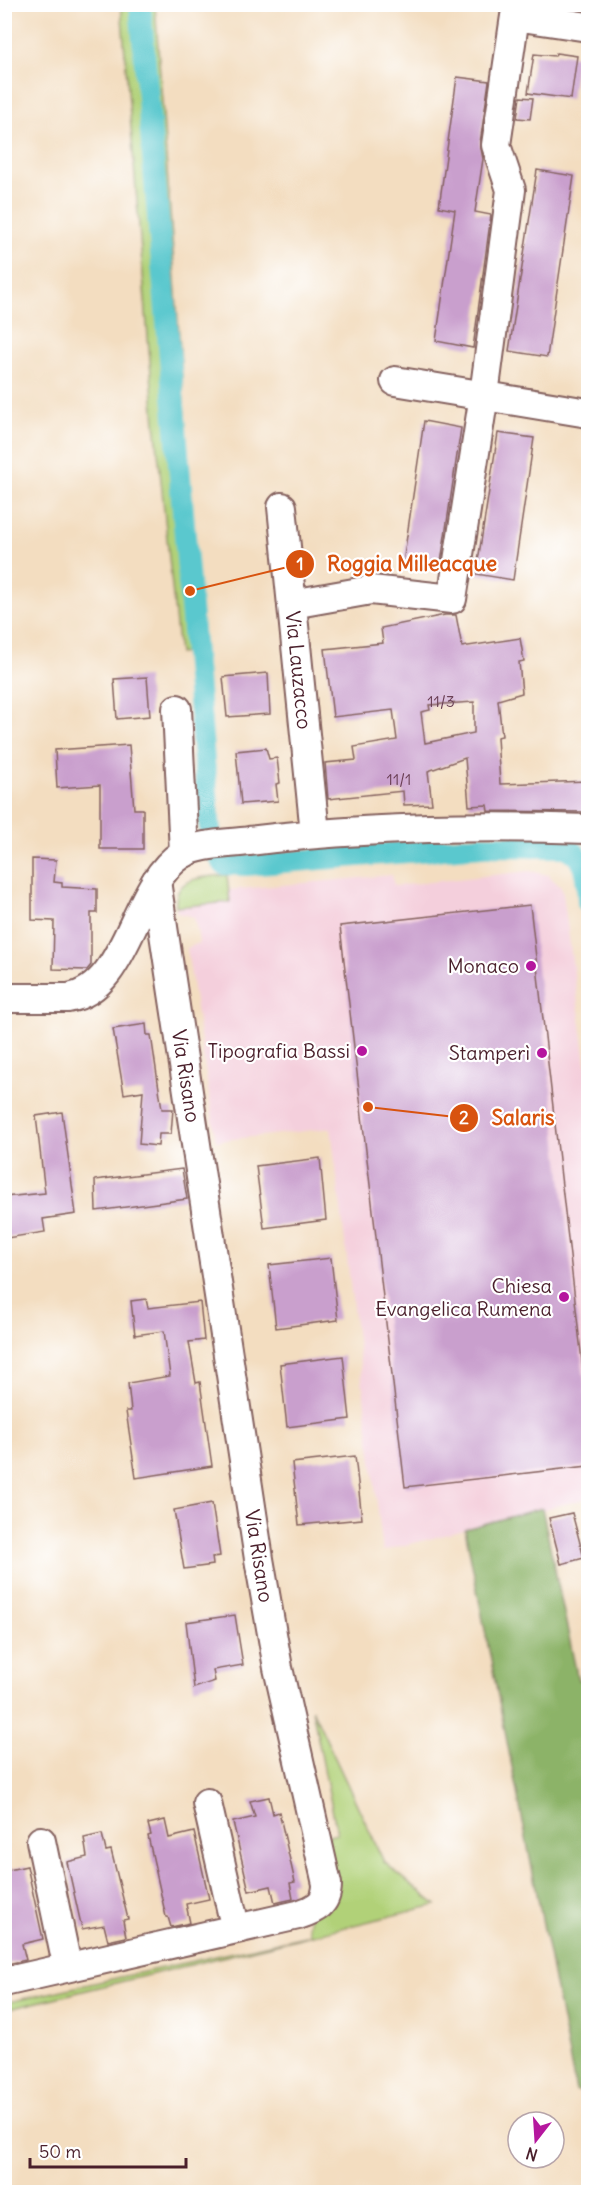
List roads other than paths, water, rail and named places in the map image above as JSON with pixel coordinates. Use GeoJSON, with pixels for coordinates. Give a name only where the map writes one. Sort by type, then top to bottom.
{"type":"FeatureCollection","features":[{"type":"Feature","properties":{"kind":"street"},"geometry":{"type":"LineString","coordinates":[[292,604],[371,590],[452,599],[484,395],[511,190],[496,145],[515,10],[588,27]]}},
{"type":"Feature","properties":{"kind":"street"},"geometry":{"type":"LineString","coordinates":[[395,381],[588,413]]}},
{"type":"Feature","properties":{"kind":"street","name":"Via Lauzacco"},"geometry":{"type":"LineString","coordinates":[[282,507],[315,833]]}},
{"type":"Feature","properties":{"kind":"street"},"geometry":{"type":"LineString","coordinates":[[177,709],[203,848]]}},
{"type":"Feature","properties":{"kind":"street"},"geometry":{"type":"LineString","coordinates":[[4,998],[78,997],[95,987],[108,970],[162,872],[203,848],[315,833],[472,825],[588,829]]}},
{"type":"Feature","properties":{"kind":"street","name":"Via Risano"},"geometry":{"type":"LineString","coordinates":[[4,1982],[298,1915],[319,1906],[327,1894],[327,1884],[278,1668],[259,1558],[156,881]]}},
{"type":"Feature","properties":{"kind":"street"},"geometry":{"type":"LineString","coordinates":[[207,1803],[232,1912]]}},
{"type":"Feature","properties":{"kind":"street"},"geometry":{"type":"LineString","coordinates":[[40,1841],[64,1951]]}},
{"type":"Feature","properties":{"kind":"waterway"},"geometry":{"type":"LineString","coordinates":[[140,4],[211,843],[224,864],[246,865],[482,846],[566,847],[573,851],[582,863],[588,902]]}},
{"type":"Feature","properties":{"kind":"place","name":"Roggia Milleacque"},"geometry":{"type":"Point","coordinates":[190,591]}},
{"type":"Feature","properties":{"kind":"place","name":"Monaco"},"geometry":{"type":"Point","coordinates":[531,966]}},
{"type":"Feature","properties":{"kind":"place","name":"Tipografia Bassi"},"geometry":{"type":"Point","coordinates":[362,1051]}},
{"type":"Feature","properties":{"kind":"place","name":"Stamperì"},"geometry":{"type":"Point","coordinates":[542,1053]}},
{"type":"Feature","properties":{"kind":"place","name":"Salaris"},"geometry":{"type":"Point","coordinates":[368,1107]}},
{"type":"Feature","properties":{"kind":"place","name":"Chiesa Evangelica Rumena"},"geometry":{"type":"Point","coordinates":[564,1297]}}]}
